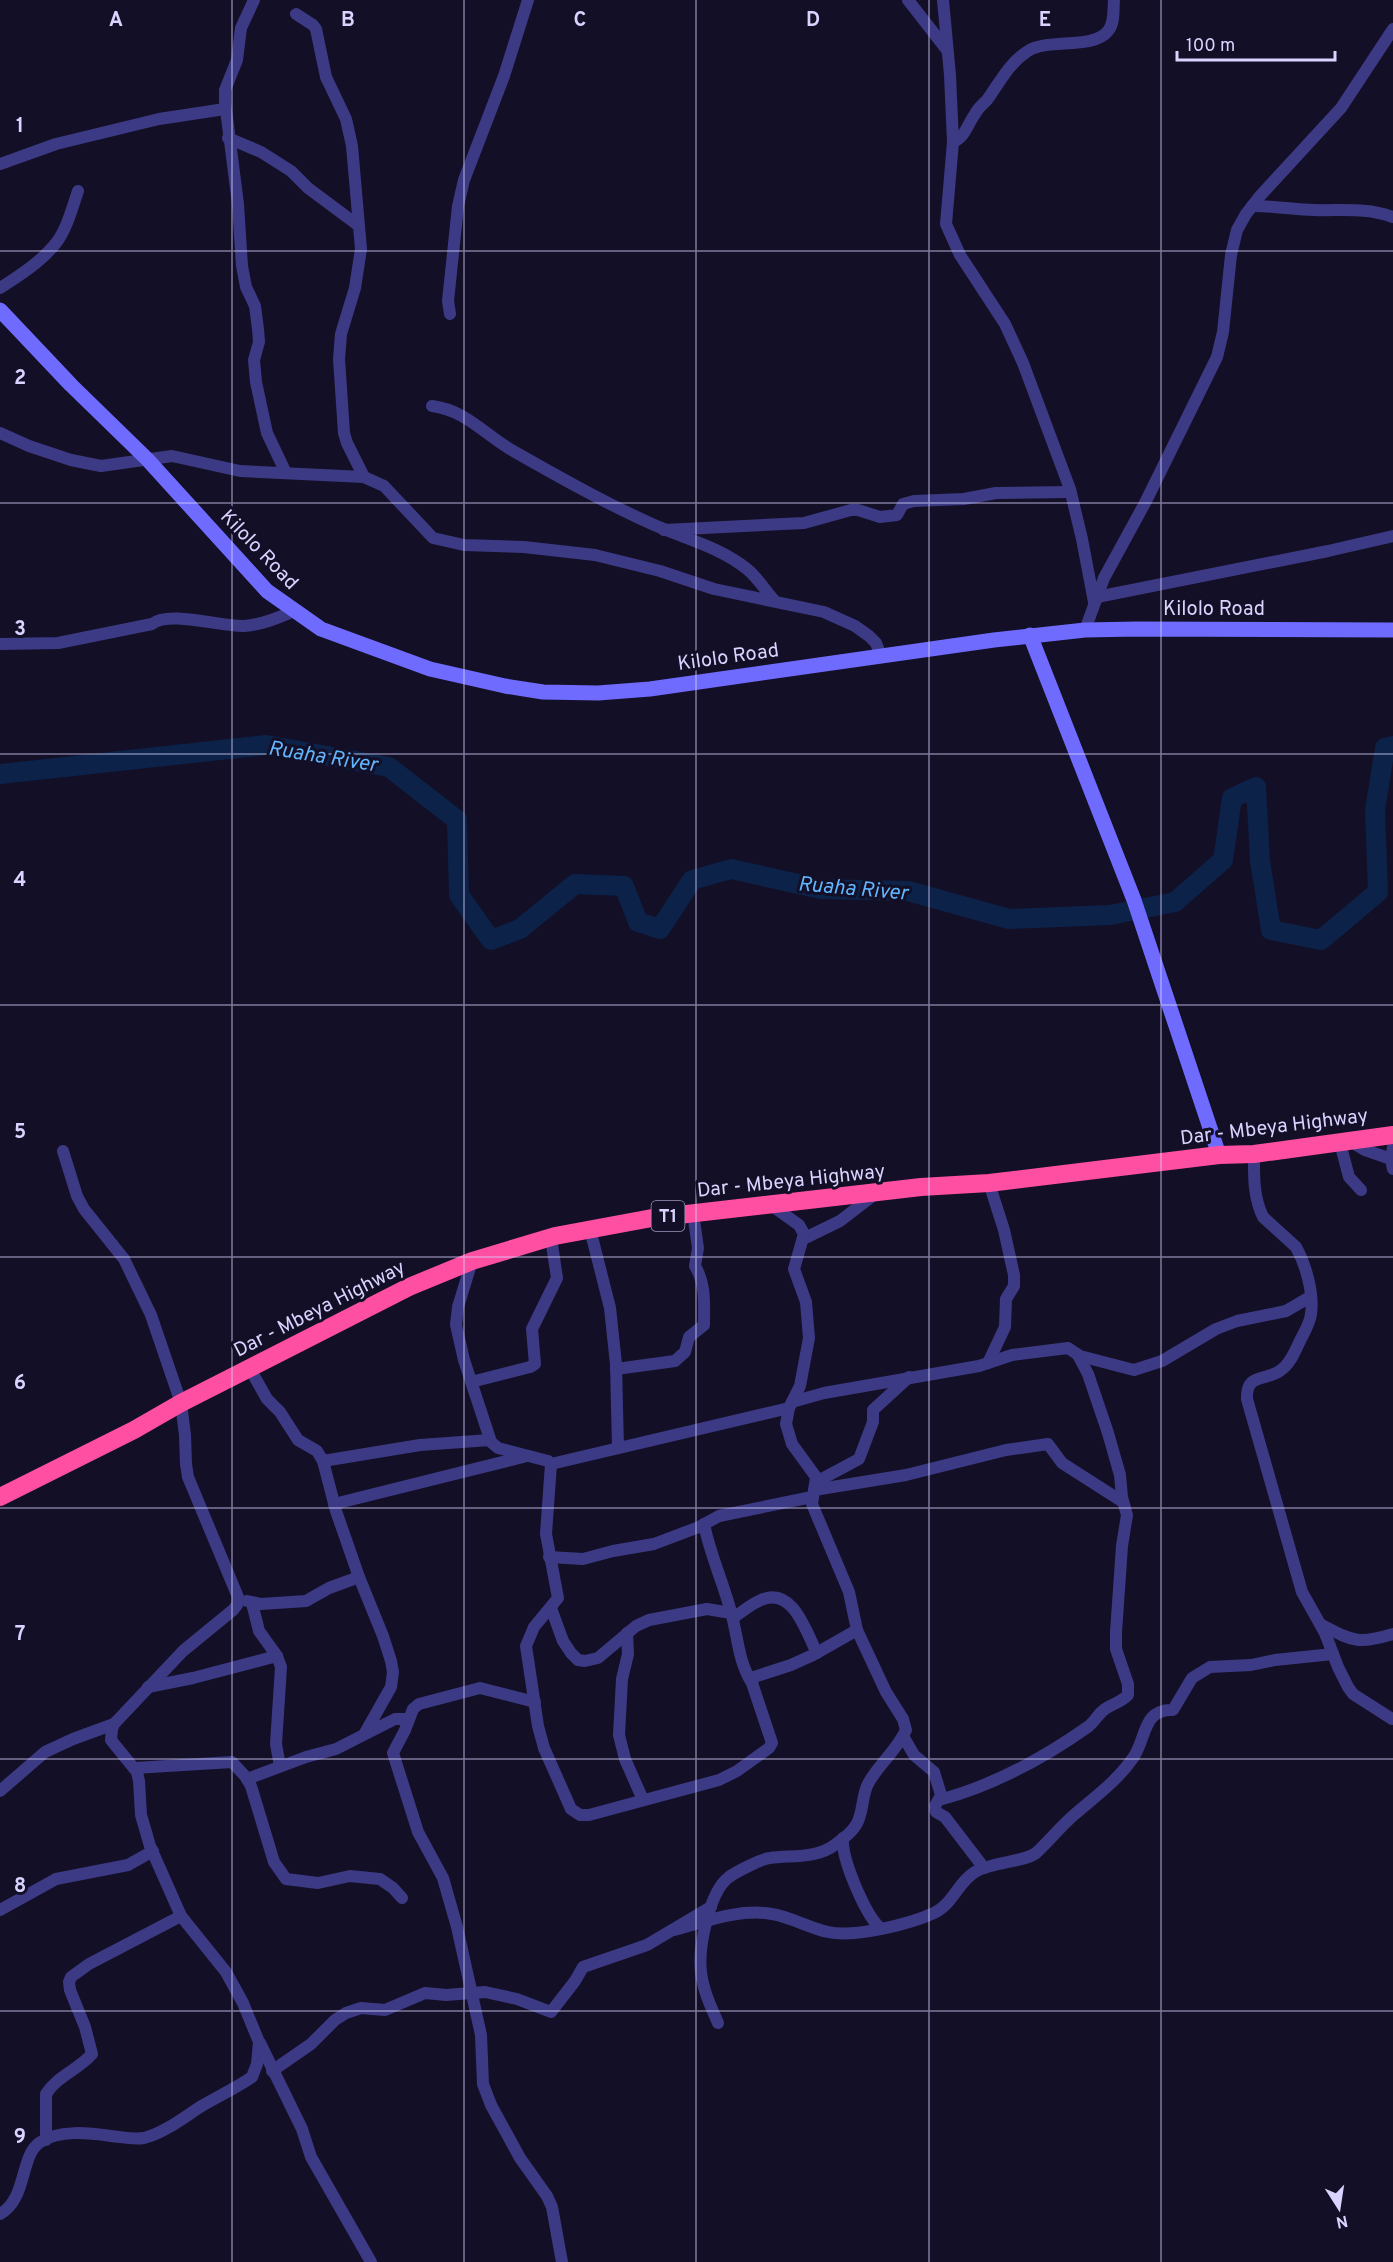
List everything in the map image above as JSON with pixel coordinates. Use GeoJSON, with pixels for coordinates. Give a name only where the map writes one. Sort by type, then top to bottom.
{"type":"FeatureCollection","features":[{"type":"Feature","properties":{"kind":"highway","name":"Dar - Mbeya Highway"},"geometry":{"type":"LineString","coordinates":[[0,1497],[409,1287],[472,1261],[551,1238],[652,1218],[921,1187],[989,1183],[1219,1155],[1254,1154],[1393,1135]]}},
{"type":"Feature","properties":{"kind":"main road","name":"Kilolo Road"},"geometry":{"type":"LineString","coordinates":[[0,310],[71,385],[147,459],[267,591],[321,629],[430,669],[543,692],[598,693],[650,689],[1030,635],[1085,630],[1393,630]]}},
{"type":"Feature","properties":{"kind":"main road"},"geometry":{"type":"LineString","coordinates":[[1030,635],[1134,900],[1219,1155]]}},
{"type":"Feature","properties":{"kind":"street"},"geometry":{"type":"LineString","coordinates":[[254,0],[241,28],[237,60],[225,90],[225,109],[238,204],[242,266],[246,287],[255,306],[258,329],[259,342],[254,360],[256,382],[267,433],[286,472]]}},
{"type":"Feature","properties":{"kind":"street"},"geometry":{"type":"LineString","coordinates":[[450,314],[448,301],[458,206],[464,180],[500,87],[528,0]]}},
{"type":"Feature","properties":{"kind":"street"},"geometry":{"type":"LineString","coordinates":[[908,0],[948,51]]}},
{"type":"Feature","properties":{"kind":"street"},"geometry":{"type":"LineString","coordinates":[[943,0],[953,142],[946,224],[960,255],[1005,324],[1023,363],[1070,492],[1096,600]]}},
{"type":"Feature","properties":{"kind":"street"},"geometry":{"type":"LineString","coordinates":[[953,142],[964,135],[973,115],[1007,69],[1018,58],[1036,46],[1068,44],[1101,37],[1108,32],[1111,26],[1114,0]]}},
{"type":"Feature","properties":{"kind":"street"},"geometry":{"type":"LineString","coordinates":[[296,14],[316,29],[326,77],[345,120],[352,146],[361,249],[359,268],[341,334],[339,359],[344,433],[364,477]]}},
{"type":"Feature","properties":{"kind":"street"},"geometry":{"type":"LineString","coordinates":[[1085,630],[1104,578],[1145,503],[1216,357],[1223,333],[1231,255],[1237,230],[1252,207],[1341,108],[1393,29]]}},
{"type":"Feature","properties":{"kind":"street"},"geometry":{"type":"LineString","coordinates":[[0,164],[56,144],[108,133],[159,118],[225,109]]}},
{"type":"Feature","properties":{"kind":"street"},"geometry":{"type":"LineString","coordinates":[[228,138],[273,159],[359,226]]}},
{"type":"Feature","properties":{"kind":"street"},"geometry":{"type":"LineString","coordinates":[[0,288],[27,269],[56,243],[66,224],[78,191]]}},
{"type":"Feature","properties":{"kind":"street"},"geometry":{"type":"LineString","coordinates":[[1252,207],[1370,210],[1393,218]]}},
{"type":"Feature","properties":{"kind":"street"},"geometry":{"type":"LineString","coordinates":[[432,406],[455,411],[514,452],[581,489],[664,530],[703,544],[747,569],[774,600]]}},
{"type":"Feature","properties":{"kind":"street"},"geometry":{"type":"LineString","coordinates":[[0,433],[47,452],[91,465],[109,465],[172,456],[221,468],[364,477],[384,486],[433,538],[464,545],[524,547],[595,555],[660,571],[714,589],[824,612],[855,626],[876,643],[881,656]]}},
{"type":"Feature","properties":{"kind":"street"},"geometry":{"type":"LineString","coordinates":[[664,530],[804,523],[851,510],[887,517],[897,514],[903,504],[914,501],[963,499],[996,493],[1070,492]]}},
{"type":"Feature","properties":{"kind":"street"},"geometry":{"type":"LineString","coordinates":[[1096,600],[1393,536]]}},
{"type":"Feature","properties":{"kind":"street"},"geometry":{"type":"LineString","coordinates":[[0,644],[58,643],[152,624],[164,618],[243,626],[274,619],[294,611]]}},
{"type":"Feature","properties":{"kind":"street"},"geometry":{"type":"LineString","coordinates":[[1361,1190],[1349,1177],[1345,1142],[1392,1158]]}},
{"type":"Feature","properties":{"kind":"street"},"geometry":{"type":"LineString","coordinates":[[63,1151],[77,1197],[87,1214],[124,1259],[151,1315],[181,1403],[188,1478],[238,1598],[233,1610],[183,1650],[146,1687],[114,1724],[111,1729],[111,1740],[135,1768],[140,1781],[141,1815],[153,1851],[181,1916],[233,1983],[272,2071],[302,2129],[311,2157],[371,2262]]}},
{"type":"Feature","properties":{"kind":"street"},"geometry":{"type":"LineString","coordinates":[[1254,1154],[1254,1188],[1260,1210],[1263,1216],[1296,1247],[1302,1260],[1312,1304],[1310,1320],[1291,1359],[1282,1370],[1251,1382],[1247,1389],[1247,1399],[1302,1592],[1353,1694],[1392,1719]]}},
{"type":"Feature","properties":{"kind":"street"},"geometry":{"type":"LineString","coordinates":[[988,1363],[1005,1327],[1006,1299],[1014,1286],[1014,1275],[1006,1240],[989,1183]]}},
{"type":"Feature","properties":{"kind":"street"},"geometry":{"type":"LineString","coordinates":[[803,1239],[840,1221],[877,1193]]}},
{"type":"Feature","properties":{"kind":"street"},"geometry":{"type":"LineString","coordinates":[[718,2024],[705,1991],[701,1973],[706,1922],[722,1886],[729,1877],[768,1858],[790,1858],[825,1851],[843,1838],[857,1824],[862,1799],[870,1781],[895,1750],[906,1730],[903,1719],[886,1692],[857,1630],[849,1592],[814,1508],[814,1474],[792,1444],[787,1427],[791,1405],[800,1386],[809,1338],[806,1302],[794,1269],[804,1232],[771,1205]]}},
{"type":"Feature","properties":{"kind":"street"},"geometry":{"type":"LineString","coordinates":[[616,1369],[675,1361],[685,1352],[689,1337],[704,1325],[701,1276],[695,1266],[698,1248],[693,1213]]}},
{"type":"Feature","properties":{"kind":"street"},"geometry":{"type":"LineString","coordinates":[[590,1229],[610,1308],[616,1369],[618,1448]]}},
{"type":"Feature","properties":{"kind":"street"},"geometry":{"type":"LineString","coordinates":[[471,1382],[531,1367],[535,1364],[532,1329],[557,1278],[551,1238]]}},
{"type":"Feature","properties":{"kind":"street"},"geometry":{"type":"LineString","coordinates":[[472,1261],[456,1319],[471,1382],[490,1440],[498,1448],[548,1461],[551,1464],[791,1405],[824,1393],[988,1363],[1012,1355],[1068,1348],[1078,1355],[1134,1370],[1162,1361],[1216,1329],[1237,1321],[1286,1311],[1310,1297]]}},
{"type":"Feature","properties":{"kind":"street"},"geometry":{"type":"LineString","coordinates":[[939,1800],[1005,1776],[1054,1749],[1091,1724],[1104,1710],[1128,1695],[1128,1684],[1116,1648],[1122,1546],[1127,1515],[1120,1474],[1108,1433],[1088,1374],[1078,1355]]}},
{"type":"Feature","properties":{"kind":"street"},"geometry":{"type":"LineString","coordinates":[[249,1368],[267,1399],[280,1412],[298,1440],[317,1451],[323,1461],[334,1504],[359,1577],[383,1636],[393,1672],[391,1687],[365,1733]]}},
{"type":"Feature","properties":{"kind":"street"},"geometry":{"type":"LineString","coordinates":[[814,1489],[859,1459],[873,1422],[873,1410],[909,1377]]}},
{"type":"Feature","properties":{"kind":"street"},"geometry":{"type":"LineString","coordinates":[[323,1461],[420,1445],[490,1440]]}},
{"type":"Feature","properties":{"kind":"street"},"geometry":{"type":"LineString","coordinates":[[549,1557],[583,1558],[654,1544],[713,1519],[814,1489],[906,1475],[1006,1450],[1048,1444],[1060,1461],[1123,1502]]}},
{"type":"Feature","properties":{"kind":"street"},"geometry":{"type":"LineString","coordinates":[[334,1504],[528,1456]]}},
{"type":"Feature","properties":{"kind":"street"},"geometry":{"type":"LineString","coordinates":[[551,1464],[546,1527],[549,1557],[558,1593],[557,1601],[534,1628],[526,1644],[544,1748],[571,1809],[580,1815],[589,1815],[728,1777],[769,1748],[772,1740],[752,1683],[742,1664],[732,1615],[718,1576],[704,1524]]}},
{"type":"Feature","properties":{"kind":"street"},"geometry":{"type":"LineString","coordinates":[[238,1598],[252,1603],[306,1601],[329,1588],[359,1577]]}},
{"type":"Feature","properties":{"kind":"street"},"geometry":{"type":"LineString","coordinates":[[551,1608],[563,1641],[578,1660],[585,1661],[598,1658],[641,1623],[707,1609],[732,1615],[760,1600],[778,1597],[784,1599],[795,1609],[817,1653]]}},
{"type":"Feature","properties":{"kind":"street"},"geometry":{"type":"LineString","coordinates":[[252,1603],[259,1631],[277,1656],[281,1667],[276,1744],[280,1766]]}},
{"type":"Feature","properties":{"kind":"street"},"geometry":{"type":"LineString","coordinates":[[1320,1624],[1356,1641],[1364,1642],[1393,1634]]}},
{"type":"Feature","properties":{"kind":"street"},"geometry":{"type":"LineString","coordinates":[[752,1683],[757,1675],[791,1665],[857,1630]]}},
{"type":"Feature","properties":{"kind":"street"},"geometry":{"type":"LineString","coordinates":[[627,1633],[628,1654],[622,1679],[619,1735],[625,1759],[643,1800]]}},
{"type":"Feature","properties":{"kind":"street"},"geometry":{"type":"LineString","coordinates":[[674,1930],[753,1913],[771,1914],[826,1932],[843,1935],[921,1918],[936,1912],[945,1907],[971,1874],[1036,1852],[1103,1792],[1138,1751],[1146,1726],[1153,1715],[1165,1710],[1173,1710],[1185,1688],[1199,1672],[1219,1665],[1251,1665],[1333,1654]]}},
{"type":"Feature","properties":{"kind":"street"},"geometry":{"type":"LineString","coordinates":[[146,1687],[193,1678],[277,1656]]}},
{"type":"Feature","properties":{"kind":"street"},"geometry":{"type":"LineString","coordinates":[[535,1702],[477,1688],[419,1704],[412,1709],[405,1730],[393,1753],[418,1832],[443,1878],[457,1927],[483,2048],[483,2084],[491,2105],[520,2158],[547,2196],[552,2207],[562,2262]]}},
{"type":"Feature","properties":{"kind":"street"},"geometry":{"type":"LineString","coordinates":[[247,1779],[336,1749],[395,1719],[408,1719]]}},
{"type":"Feature","properties":{"kind":"street"},"geometry":{"type":"LineString","coordinates":[[0,1791],[45,1752],[73,1738],[114,1724]]}},
{"type":"Feature","properties":{"kind":"street"},"geometry":{"type":"LineString","coordinates":[[903,1736],[914,1755],[936,1776],[941,1795],[935,1806],[936,1812],[945,1817],[984,1868]]}},
{"type":"Feature","properties":{"kind":"street"},"geometry":{"type":"LineString","coordinates":[[135,1768],[229,1761],[236,1764],[247,1779],[274,1862],[286,1879],[318,1883],[350,1876],[380,1879],[402,1898]]}},
{"type":"Feature","properties":{"kind":"street"},"geometry":{"type":"LineString","coordinates":[[843,1838],[848,1864],[867,1912],[880,1928]]}},
{"type":"Feature","properties":{"kind":"street"},"geometry":{"type":"LineString","coordinates":[[0,1910],[56,1880],[128,1865],[153,1851]]}},
{"type":"Feature","properties":{"kind":"street"},"geometry":{"type":"LineString","coordinates":[[272,2071],[302,2051],[335,2020],[352,2010],[361,2008],[385,2010],[425,1993],[446,1995],[485,1992],[517,1999],[551,2012],[583,1967],[647,1945],[711,1907]]}},
{"type":"Feature","properties":{"kind":"street"},"geometry":{"type":"LineString","coordinates":[[46,2140],[46,2094],[60,2078],[89,2057],[92,2051],[70,1990],[71,1977],[88,1964],[181,1916]]}},
{"type":"Feature","properties":{"kind":"street"},"geometry":{"type":"LineString","coordinates":[[0,2214],[13,2202],[32,2152],[39,2143],[68,2134],[92,2133],[134,2139],[153,2135],[252,2077],[257,2064],[259,2042]]}},
{"type":"Feature","properties":{"kind":"waterway","name":"Ruaha River"},"geometry":{"type":"LineString","coordinates":[[0,774],[266,745],[389,767],[457,820],[459,895],[491,940],[520,929],[575,884],[624,886],[638,922],[660,929],[692,880],[731,869],[821,889],[908,891],[1009,919],[1110,915],[1175,902],[1223,860],[1232,798],[1256,787],[1260,861],[1271,930],[1321,940],[1378,892],[1375,810],[1385,748],[1393,746]]}}]}
